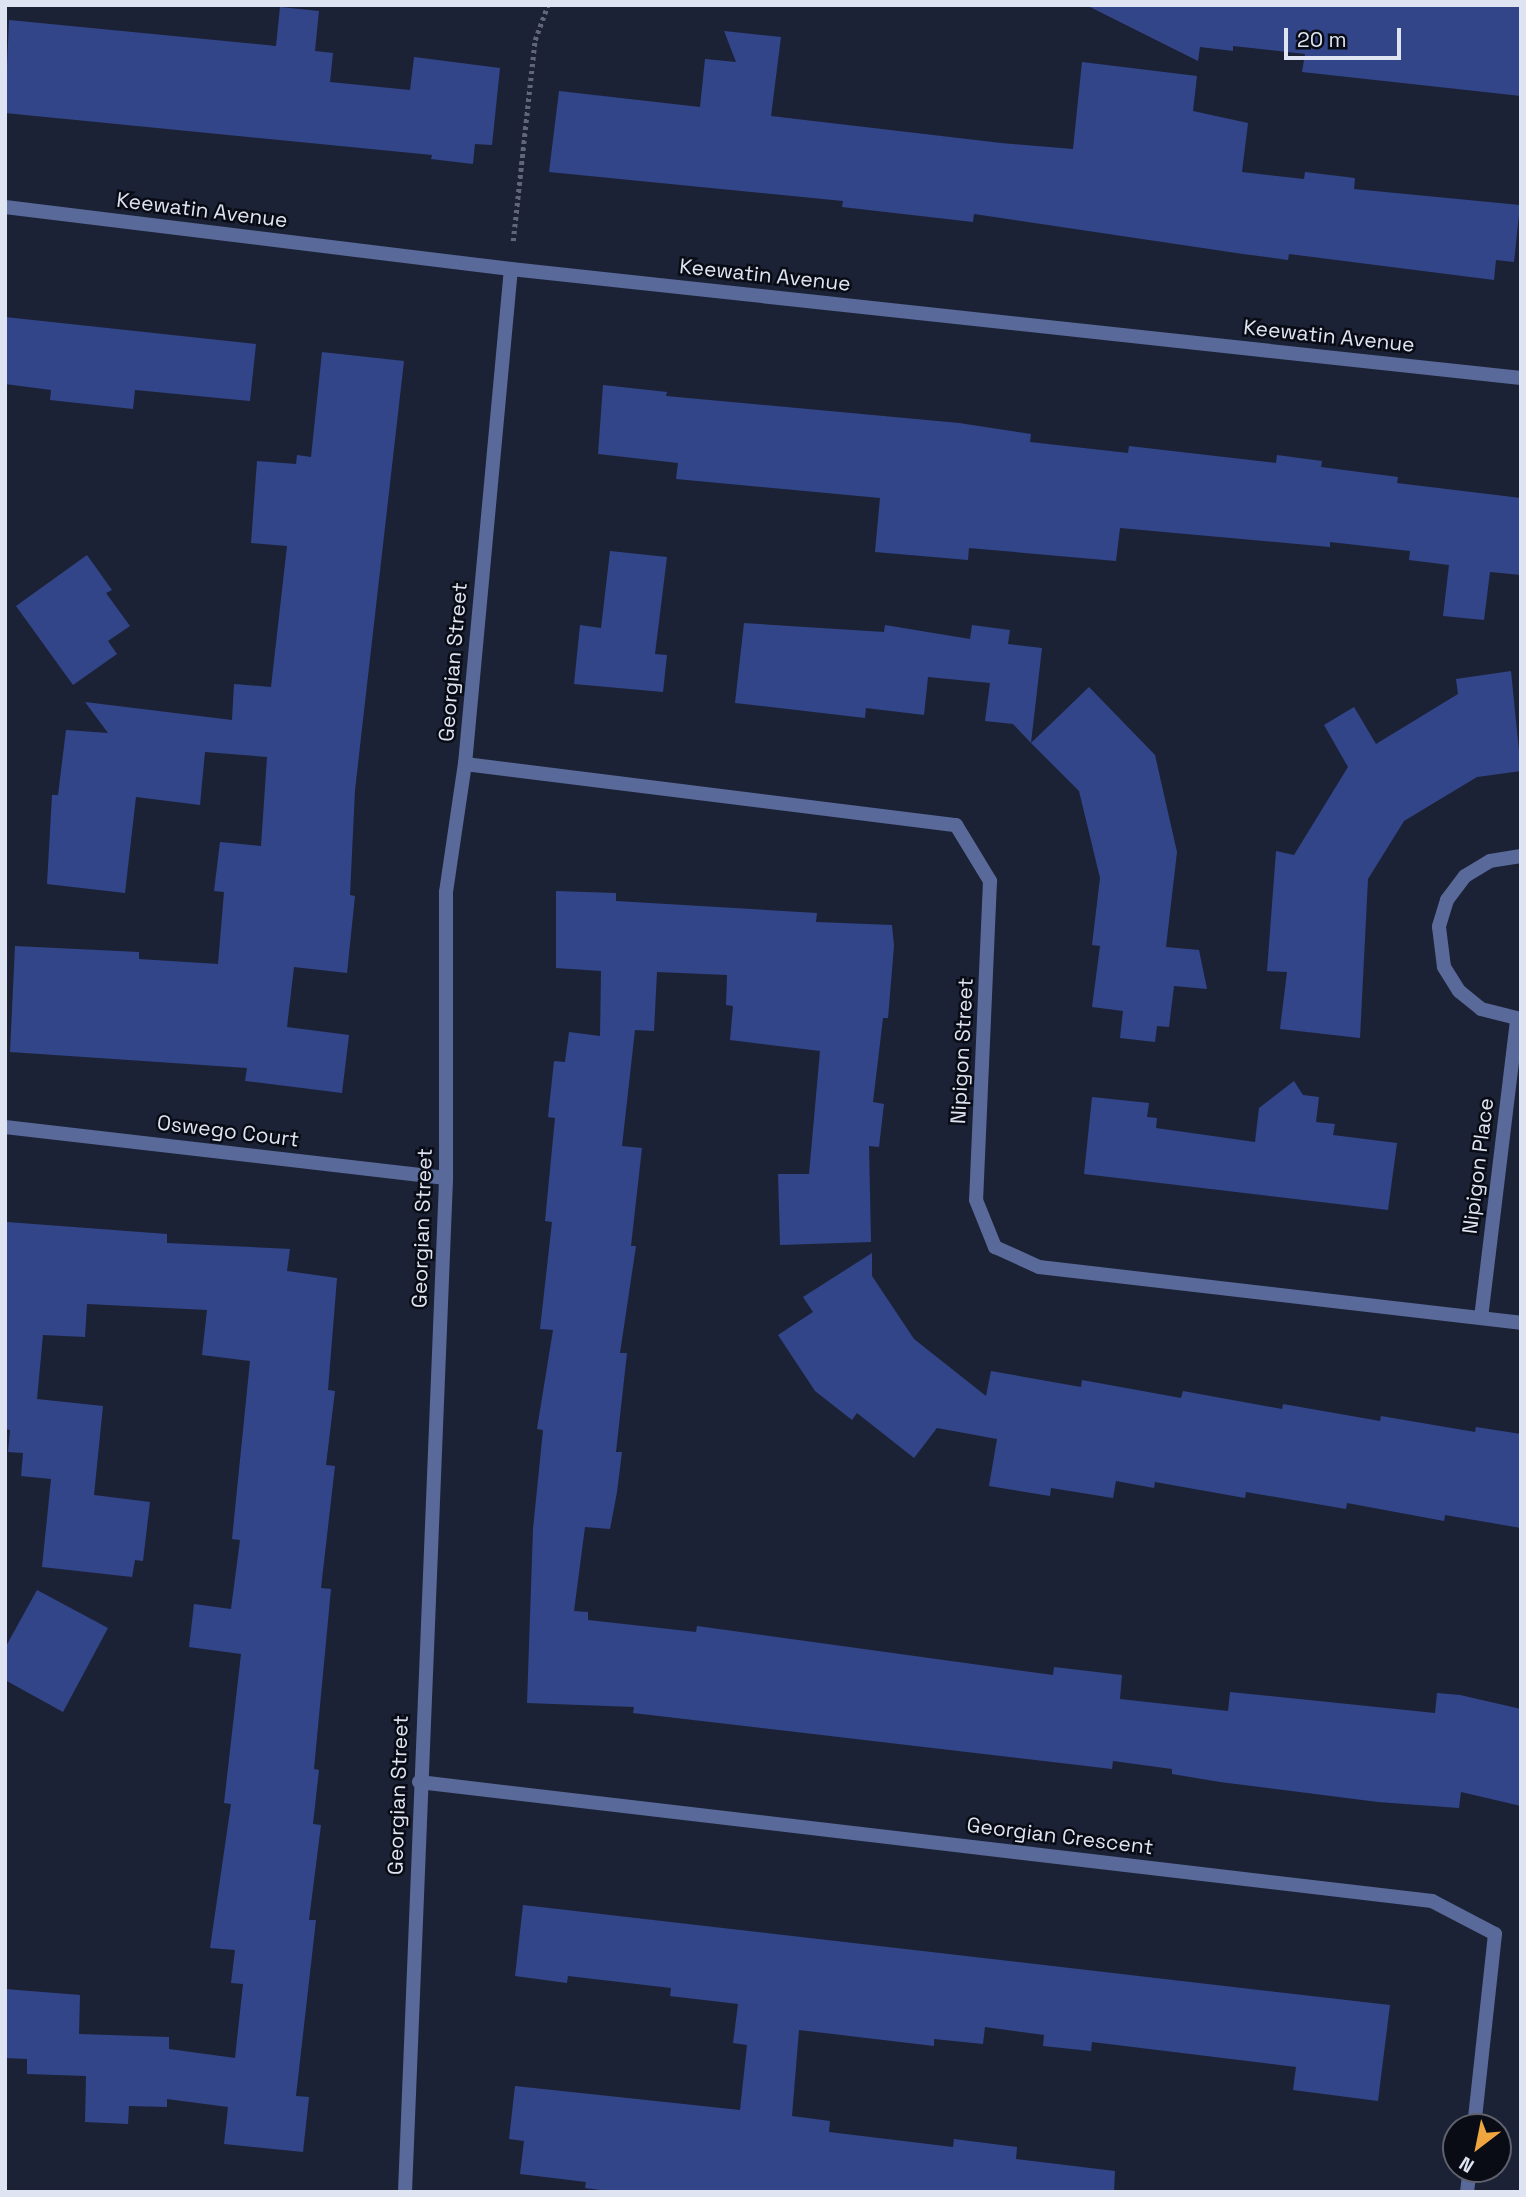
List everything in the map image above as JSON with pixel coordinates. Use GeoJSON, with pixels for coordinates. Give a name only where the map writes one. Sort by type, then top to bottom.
{"type":"FeatureCollection","features":[{"type":"Feature","properties":{"kind":"street","name":"Keewatin Avenue"},"geometry":{"type":"LineString","coordinates":[[5,207],[510,269],[1521,378]]}},
{"type":"Feature","properties":{"kind":"street","name":"Georgian Street"},"geometry":{"type":"LineString","coordinates":[[405,2192],[419,1782],[446,1178],[446,892],[465,764],[510,269]]}},
{"type":"Feature","properties":{"kind":"street","name":"Nipigon Street"},"geometry":{"type":"LineString","coordinates":[[465,764],[956,825],[990,881],[976,1200],[995,1247],[1039,1267],[1521,1323]]}},
{"type":"Feature","properties":{"kind":"street","name":"Nipigon Place"},"geometry":{"type":"LineString","coordinates":[[1481,1318],[1519,1019],[1481,1009],[1459,991],[1444,967],[1439,927],[1447,900],[1465,876],[1490,861],[1521,856]]}},
{"type":"Feature","properties":{"kind":"street","name":"Oswego Court"},"geometry":{"type":"LineString","coordinates":[[5,1127],[446,1178]]}},
{"type":"Feature","properties":{"kind":"street","name":"Georgian Crescent"},"geometry":{"type":"LineString","coordinates":[[419,1782],[1432,1901],[1495,1934],[1476,2113]]}},
{"type":"Feature","properties":{"kind":"path"},"geometry":{"type":"LineString","coordinates":[[513,242],[535,40],[548,5]]}},
{"type":"Feature","properties":{"kind":"building"},"geometry":{"type":"Polygon","coordinates":[[[1086,5],[1521,5],[1521,96],[1302,72],[1305,54],[1233,46],[1233,51],[1200,47],[1198,61],[1086,5]]]}},
{"type":"Feature","properties":{"kind":"building"},"geometry":{"type":"Polygon","coordinates":[[[280,7],[319,11],[315,51],[333,53],[330,82],[410,90],[414,57],[500,68],[492,145],[475,144],[473,164],[431,159],[432,155],[5,113],[9,20],[276,46],[280,7]]]}},
{"type":"Feature","properties":{"kind":"building"},"geometry":{"type":"Polygon","coordinates":[[[724,31],[781,37],[771,116],[1001,143],[1073,149],[1082,62],[1197,76],[1193,111],[1248,123],[1242,172],[1304,179],[1305,172],[1355,178],[1354,189],[1520,205],[1514,262],[1496,260],[1494,280],[1289,254],[1288,260],[974,214],[973,222],[842,207],[843,201],[549,172],[559,91],[700,107],[705,59],[736,62],[724,31]]]}},
{"type":"Feature","properties":{"kind":"building"},"geometry":{"type":"Polygon","coordinates":[[[5,317],[256,344],[250,401],[135,390],[133,409],[50,400],[51,390],[5,384],[5,317]]]}},
{"type":"Feature","properties":{"kind":"building"},"geometry":{"type":"Polygon","coordinates":[[[322,352],[404,361],[355,790],[350,895],[355,896],[347,973],[294,967],[287,1027],[349,1035],[342,1093],[245,1081],[247,1068],[10,1052],[15,946],[139,952],[139,959],[218,964],[224,892],[214,891],[220,842],[261,846],[267,757],[205,752],[200,805],[136,797],[125,893],[47,884],[52,795],[58,795],[66,730],[108,733],[85,702],[232,720],[234,684],[271,687],[287,546],[251,543],[257,461],[296,464],[297,455],[311,457],[322,352]]]}},
{"type":"Feature","properties":{"kind":"building"},"geometry":{"type":"Polygon","coordinates":[[[603,385],[667,392],[666,396],[959,423],[1031,434],[1030,442],[1128,453],[1129,446],[1276,463],[1277,455],[1322,461],[1321,467],[1398,477],[1397,483],[1521,498],[1521,575],[1490,572],[1484,620],[1443,616],[1449,565],[1409,560],[1410,551],[1330,542],[1330,547],[1120,528],[1116,561],[969,548],[968,560],[875,552],[880,498],[676,479],[678,463],[598,454],[603,385]]]}},
{"type":"Feature","properties":{"kind":"building"},"geometry":{"type":"Polygon","coordinates":[[[610,551],[667,557],[655,654],[667,655],[663,692],[574,684],[580,625],[601,628],[610,551]]]}},
{"type":"Feature","properties":{"kind":"building"},"geometry":{"type":"Polygon","coordinates":[[[87,555],[112,590],[106,593],[130,626],[108,641],[117,654],[73,685],[16,606],[87,555]]]}},
{"type":"Feature","properties":{"kind":"building"},"geometry":{"type":"Polygon","coordinates":[[[744,623],[884,632],[885,625],[970,639],[972,625],[1010,630],[1008,644],[1042,648],[1031,743],[1013,724],[985,721],[990,683],[928,677],[924,715],[866,708],[865,718],[735,703],[744,623]]]}},
{"type":"Feature","properties":{"kind":"building"},"geometry":{"type":"Polygon","coordinates":[[[1511,671],[1521,771],[1477,777],[1404,821],[1368,879],[1360,1038],[1280,1029],[1287,972],[1267,971],[1276,851],[1294,855],[1348,767],[1324,725],[1354,707],[1376,744],[1458,694],[1456,679],[1511,671]]]}},
{"type":"Feature","properties":{"kind":"building"},"geometry":{"type":"Polygon","coordinates":[[[1089,687],[1155,755],[1177,852],[1166,947],[1199,950],[1207,989],[1174,986],[1169,1027],[1157,1026],[1155,1042],[1120,1038],[1123,1011],[1092,1007],[1100,946],[1092,945],[1100,878],[1079,791],[1031,743],[1089,687]]]}},
{"type":"Feature","properties":{"kind":"building"},"geometry":{"type":"Polygon","coordinates":[[[556,891],[616,893],[616,901],[817,913],[816,922],[892,925],[894,946],[888,1018],[883,1018],[873,1102],[884,1104],[879,1147],[869,1146],[871,1242],[780,1245],[778,1174],[809,1174],[820,1051],[730,1040],[733,1006],[726,1005],[727,975],[657,972],[654,1031],[635,1030],[622,1146],[642,1148],[631,1246],[636,1246],[620,1353],[627,1353],[616,1452],[622,1452],[617,1492],[610,1529],[585,1527],[574,1611],[588,1612],[588,1620],[696,1632],[697,1626],[1053,1675],[1054,1667],[1122,1675],[1120,1699],[1228,1711],[1230,1692],[1435,1713],[1437,1693],[1460,1695],[1521,1709],[1521,1806],[1461,1792],[1459,1808],[1378,1802],[1220,1782],[1172,1774],[1172,1769],[1113,1761],[1112,1769],[633,1713],[634,1707],[527,1703],[533,1529],[543,1430],[537,1429],[553,1330],[540,1329],[552,1222],[545,1221],[555,1118],[548,1117],[554,1061],[565,1062],[569,1032],[600,1036],[601,971],[556,968],[556,891]]]}},
{"type":"Feature","properties":{"kind":"building"},"geometry":{"type":"Polygon","coordinates":[[[1294,1081],[1303,1095],[1319,1097],[1316,1122],[1335,1124],[1333,1135],[1397,1143],[1388,1210],[1084,1174],[1092,1097],[1149,1103],[1147,1117],[1157,1118],[1156,1128],[1255,1142],[1259,1108],[1294,1081]]]}},
{"type":"Feature","properties":{"kind":"building"},"geometry":{"type":"Polygon","coordinates":[[[7,1222],[167,1234],[167,1243],[290,1249],[287,1271],[337,1278],[328,1390],[335,1391],[326,1465],[335,1466],[321,1588],[331,1589],[314,1769],[319,1770],[313,1824],[321,1825],[309,1920],[316,1920],[296,2096],[309,2097],[303,2152],[224,2144],[228,2107],[167,2099],[167,2107],[129,2106],[128,2124],[85,2122],[86,2076],[27,2074],[27,2059],[5,2058],[5,1989],[80,1995],[79,2034],[169,2037],[169,2049],[235,2058],[243,1984],[231,1983],[235,1950],[210,1948],[231,1804],[224,1803],[241,1654],[189,1647],[194,1604],[231,1609],[240,1540],[232,1539],[250,1361],[202,1355],[207,1310],[87,1304],[85,1337],[43,1335],[37,1399],[103,1406],[94,1495],[150,1502],[143,1561],[135,1560],[132,1577],[42,1567],[51,1479],[21,1476],[23,1453],[8,1452],[10,1430],[5,1429],[7,1222]]]}},
{"type":"Feature","properties":{"kind":"building"},"geometry":{"type":"Polygon","coordinates":[[[872,1253],[872,1276],[914,1339],[986,1396],[991,1371],[1081,1387],[1082,1380],[1181,1398],[1183,1391],[1282,1409],[1283,1404],[1380,1421],[1381,1416],[1475,1432],[1476,1427],[1521,1434],[1521,1528],[1445,1515],[1444,1521],[1347,1503],[1346,1509],[1246,1492],[1245,1498],[1155,1482],[1154,1488],[1116,1481],[1113,1498],[1051,1488],[1050,1496],[989,1486],[997,1439],[937,1428],[914,1458],[857,1413],[852,1420],[815,1391],[778,1335],[813,1312],[803,1297],[872,1253]]]}},
{"type":"Feature","properties":{"kind":"building"},"geometry":{"type":"Polygon","coordinates":[[[37,1590],[108,1628],[63,1712],[5,1680],[5,1648],[37,1590]]]}},
{"type":"Feature","properties":{"kind":"building"},"geometry":{"type":"Polygon","coordinates":[[[523,1905],[1390,2005],[1378,2101],[1293,2090],[1296,2067],[1092,2042],[1091,2051],[1043,2046],[1044,2035],[985,2027],[983,2044],[934,2039],[934,2046],[799,2030],[792,2116],[830,2121],[829,2132],[953,2147],[954,2139],[1017,2147],[1016,2159],[1115,2171],[1114,2192],[616,2192],[585,2188],[586,2182],[520,2174],[524,2141],[509,2139],[515,2086],[740,2110],[747,2045],[733,2043],[738,2004],[670,1996],[671,1988],[568,1976],[567,1983],[515,1976],[523,1905]]]}}]}
